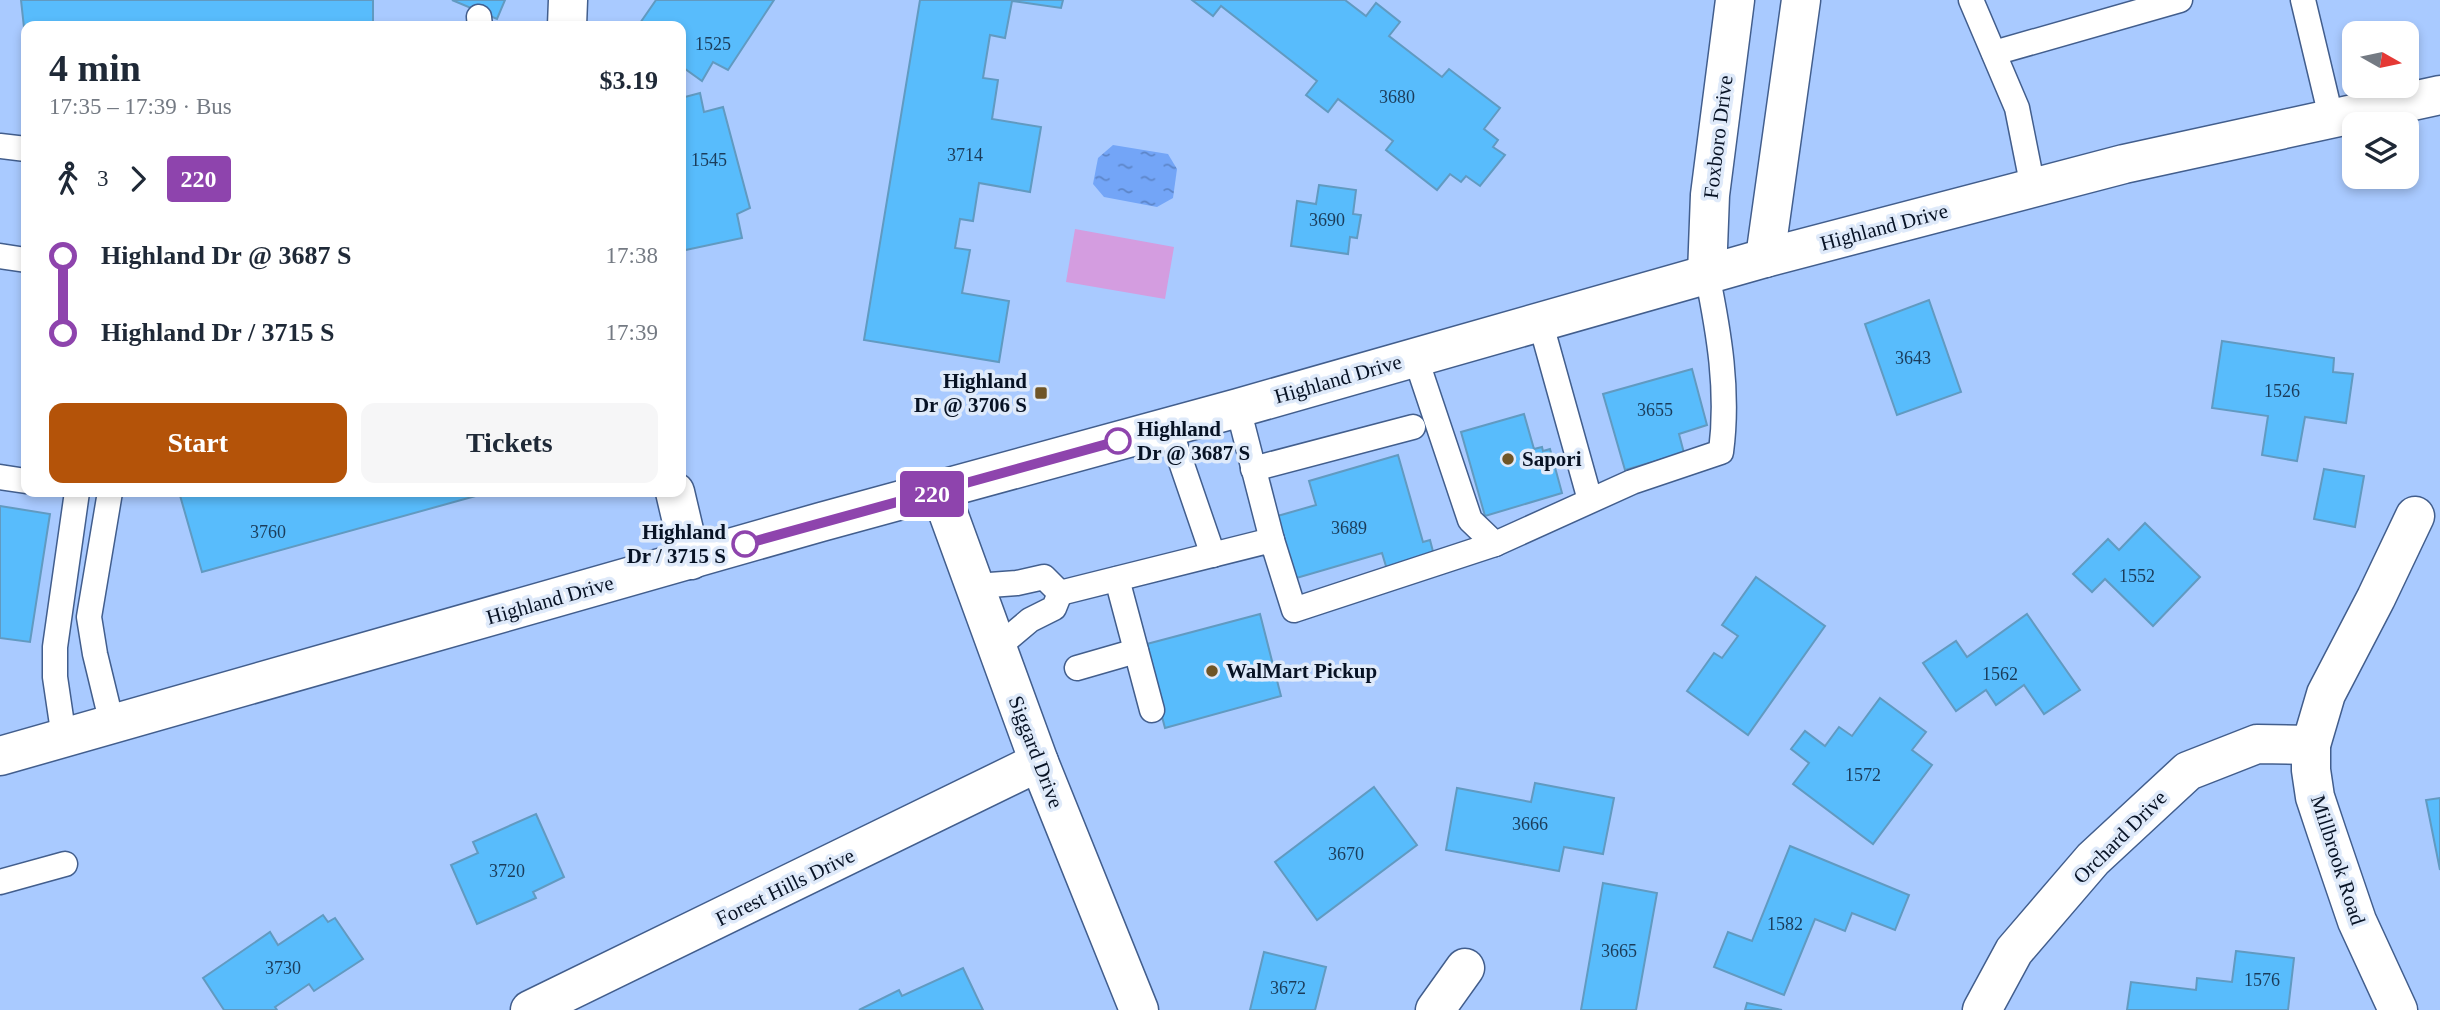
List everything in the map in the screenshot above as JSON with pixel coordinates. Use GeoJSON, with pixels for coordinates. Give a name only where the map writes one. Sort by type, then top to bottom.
{"type":"FeatureCollection","features":[{"type":"Feature","properties":{"kind":"street"},"geometry":{"type":"LineString","coordinates":[[567,21],[568,0]]}},
{"type":"Feature","properties":{"kind":"street","name":"Foxboro Drive"},"geometry":{"type":"LineString","coordinates":[[1707,274],[1710,195],[1735,0]]}},
{"type":"Feature","properties":{"kind":"street"},"geometry":{"type":"LineString","coordinates":[[1765,258],[1801,0]]}},
{"type":"Feature","properties":{"kind":"street","name":"Highland Drive"},"geometry":{"type":"LineString","coordinates":[[0,755],[1765,258],[2124,163],[2440,95]]}},
{"type":"Feature","properties":{"kind":"street","name":"Siggard Drive"},"geometry":{"type":"LineString","coordinates":[[940,491],[1039,762],[1139,1010]]}},
{"type":"Feature","properties":{"kind":"street"},"geometry":{"type":"LineString","coordinates":[[676,497],[691,559]]}},
{"type":"Feature","properties":{"kind":"street","name":"Millbrook Road"},"geometry":{"type":"LineString","coordinates":[[2398,1010],[2357,921],[2315,797],[2311,745],[2326,694],[2415,516]]}},
{"type":"Feature","properties":{"kind":"street","name":"Orchard Drive"},"geometry":{"type":"LineString","coordinates":[[1982,1010],[2014,951],[2093,859],[2188,771],[2257,744],[2311,745]]}},
{"type":"Feature","properties":{"kind":"street","name":"Forest Hills Drive"},"geometry":{"type":"LineString","coordinates":[[530,1010],[1039,762]]}},
{"type":"Feature","properties":{"kind":"street"},"geometry":{"type":"LineString","coordinates":[[1435,1010],[1465,968]]}},
{"type":"Feature","properties":{"kind":"lane"},"geometry":{"type":"LineString","coordinates":[[1971,0],[2017,108],[2033,188]]}},
{"type":"Feature","properties":{"kind":"lane"},"geometry":{"type":"LineString","coordinates":[[1994,53],[2180,0]]}},
{"type":"Feature","properties":{"kind":"lane"},"geometry":{"type":"LineString","coordinates":[[2303,0],[2330,117]]}},
{"type":"Feature","properties":{"kind":"lane"},"geometry":{"type":"LineString","coordinates":[[0,146],[21,148]]}},
{"type":"Feature","properties":{"kind":"lane"},"geometry":{"type":"LineString","coordinates":[[0,256],[21,259]]}},
{"type":"Feature","properties":{"kind":"lane"},"geometry":{"type":"LineString","coordinates":[[1238,408],[1272,540],[1294,610],[1495,544],[1632,482],[1721,452],[1724,431],[1721,341],[1707,274]]}},
{"type":"Feature","properties":{"kind":"lane"},"geometry":{"type":"LineString","coordinates":[[1540,321],[1590,500]]}},
{"type":"Feature","properties":{"kind":"lane"},"geometry":{"type":"LineString","coordinates":[[1415,356],[1469,520],[1495,544]]}},
{"type":"Feature","properties":{"kind":"lane"},"geometry":{"type":"LineString","coordinates":[[1169,426],[1213,555]]}},
{"type":"Feature","properties":{"kind":"lane"},"geometry":{"type":"LineString","coordinates":[[1253,469],[1413,427]]}},
{"type":"Feature","properties":{"kind":"lane"},"geometry":{"type":"LineString","coordinates":[[0,477],[21,480]]}},
{"type":"Feature","properties":{"kind":"lane"},"geometry":{"type":"LineString","coordinates":[[64,738],[55,677],[55,647],[76,497]]}},
{"type":"Feature","properties":{"kind":"lane"},"geometry":{"type":"LineString","coordinates":[[109,497],[89,617],[94,654],[111,724]]}},
{"type":"Feature","properties":{"kind":"lane"},"geometry":{"type":"LineString","coordinates":[[1060,593],[1272,540]]}},
{"type":"Feature","properties":{"kind":"lane"},"geometry":{"type":"LineString","coordinates":[[976,586],[1017,583],[1044,577],[1060,593]]}},
{"type":"Feature","properties":{"kind":"lane"},"geometry":{"type":"LineString","coordinates":[[1117,579],[1152,710]]}},
{"type":"Feature","properties":{"kind":"lane"},"geometry":{"type":"LineString","coordinates":[[998,647],[1030,620],[1054,608],[1060,593]]}},
{"type":"Feature","properties":{"kind":"lane"},"geometry":{"type":"LineString","coordinates":[[1077,668],[1136,651]]}},
{"type":"Feature","properties":{"kind":"lane"},"geometry":{"type":"LineString","coordinates":[[0,881],[65,864]]}},
{"type":"Feature","properties":{"kind":"shaded area"},"geometry":{"type":"Polygon","coordinates":[[[1075,229],[1174,247],[1165,299],[1066,282],[1075,229]]]}},
{"type":"Feature","properties":{"kind":"water"},"geometry":{"type":"Polygon","coordinates":[[[1113,145],[1168,154],[1177,169],[1173,198],[1157,207],[1104,197],[1093,184],[1098,158],[1113,145]]]}},
{"type":"Feature","properties":{"kind":"building"},"geometry":{"type":"Polygon","coordinates":[[[21,0],[373,0],[373,21],[23,21],[21,0]]]}},
{"type":"Feature","properties":{"kind":"building"},"geometry":{"type":"Polygon","coordinates":[[[452,0],[505,0],[497,19],[452,0]]]}},
{"type":"Feature","properties":{"kind":"building"},"geometry":{"type":"Polygon","coordinates":[[[656,0],[774,0],[728,70],[713,62],[702,81],[686,70],[686,21],[641,21],[656,0]]]}},
{"type":"Feature","properties":{"kind":"building"},"geometry":{"type":"Polygon","coordinates":[[[920,0],[1063,0],[1061,8],[1012,1],[1005,38],[990,35],[983,78],[998,80],[992,119],[1041,127],[1030,192],[979,183],[973,221],[960,219],[955,248],[970,250],[962,293],[1009,301],[999,362],[864,340],[920,0]]]}},
{"type":"Feature","properties":{"kind":"building"},"geometry":{"type":"Polygon","coordinates":[[[1192,0],[1345,0],[1366,16],[1376,3],[1400,22],[1389,36],[1442,77],[1449,69],[1500,108],[1484,129],[1498,140],[1493,147],[1505,155],[1480,186],[1466,176],[1461,182],[1450,174],[1437,190],[1386,150],[1393,141],[1338,99],[1328,112],[1306,95],[1317,81],[1221,6],[1213,16],[1192,0]]]}},
{"type":"Feature","properties":{"kind":"building"},"geometry":{"type":"Polygon","coordinates":[[[700,93],[704,112],[723,107],[750,208],[737,214],[742,238],[686,250],[686,97],[700,93]]]}},
{"type":"Feature","properties":{"kind":"building"},"geometry":{"type":"Polygon","coordinates":[[[1319,185],[1356,190],[1353,214],[1361,215],[1357,238],[1350,237],[1348,254],[1291,246],[1297,201],[1316,204],[1319,185]]]}},
{"type":"Feature","properties":{"kind":"building"},"geometry":{"type":"Polygon","coordinates":[[[1929,300],[1961,392],[1897,415],[1865,324],[1929,300]]]}},
{"type":"Feature","properties":{"kind":"building"},"geometry":{"type":"Polygon","coordinates":[[[2222,341],[2334,358],[2333,372],[2353,374],[2346,423],[2305,417],[2297,461],[2262,455],[2268,416],[2212,408],[2222,341]]]}},
{"type":"Feature","properties":{"kind":"building"},"geometry":{"type":"Polygon","coordinates":[[[1692,369],[1707,425],[1679,434],[1684,453],[1625,470],[1603,394],[1692,369]]]}},
{"type":"Feature","properties":{"kind":"building"},"geometry":{"type":"Polygon","coordinates":[[[1524,414],[1534,449],[1550,449],[1562,493],[1485,516],[1461,432],[1524,414]]]}},
{"type":"Feature","properties":{"kind":"building"},"geometry":{"type":"Polygon","coordinates":[[[1398,455],[1423,542],[1430,540],[1435,559],[1388,573],[1382,553],[1293,579],[1274,517],[1316,505],[1309,481],[1398,455]]]}},
{"type":"Feature","properties":{"kind":"building"},"geometry":{"type":"Polygon","coordinates":[[[2324,469],[2364,476],[2355,527],[2314,519],[2324,469]]]}},
{"type":"Feature","properties":{"kind":"building"},"geometry":{"type":"Polygon","coordinates":[[[180,497],[472,497],[202,572],[180,497]]]}},
{"type":"Feature","properties":{"kind":"building"},"geometry":{"type":"Polygon","coordinates":[[[0,506],[50,514],[30,642],[0,638],[0,506]]]}},
{"type":"Feature","properties":{"kind":"building"},"geometry":{"type":"Polygon","coordinates":[[[2145,523],[2200,577],[2153,626],[2105,579],[2092,592],[2073,574],[2108,539],[2119,550],[2145,523]]]}},
{"type":"Feature","properties":{"kind":"building"},"geometry":{"type":"Polygon","coordinates":[[[1756,577],[1825,626],[1748,735],[1687,691],[1714,653],[1722,658],[1738,636],[1722,625],[1756,577]]]}},
{"type":"Feature","properties":{"kind":"building","name":"WalMart Pickup"},"geometry":{"type":"Polygon","coordinates":[[[1260,614],[1281,696],[1165,728],[1143,645],[1260,614]]]}},
{"type":"Feature","properties":{"kind":"building"},"geometry":{"type":"Polygon","coordinates":[[[2027,614],[2080,690],[2044,714],[2024,685],[1996,705],[1986,690],[1956,711],[1923,663],[1956,641],[1967,657],[2027,614]]]}},
{"type":"Feature","properties":{"kind":"building"},"geometry":{"type":"Polygon","coordinates":[[[1880,698],[1926,732],[1912,750],[1932,765],[1873,844],[1793,784],[1809,763],[1791,749],[1805,731],[1825,746],[1839,727],[1852,736],[1880,698]]]}},
{"type":"Feature","properties":{"kind":"building"},"geometry":{"type":"Polygon","coordinates":[[[1535,783],[1614,798],[1603,854],[1564,847],[1559,871],[1446,850],[1457,788],[1531,802],[1535,783]]]}},
{"type":"Feature","properties":{"kind":"building"},"geometry":{"type":"Polygon","coordinates":[[[1374,787],[1417,845],[1317,920],[1275,862],[1374,787]]]}},
{"type":"Feature","properties":{"kind":"building"},"geometry":{"type":"Polygon","coordinates":[[[2440,798],[2440,870],[2426,800],[2440,798]]]}},
{"type":"Feature","properties":{"kind":"building"},"geometry":{"type":"Polygon","coordinates":[[[536,814],[564,877],[533,892],[536,898],[477,924],[451,865],[478,853],[473,842],[536,814]]]}},
{"type":"Feature","properties":{"kind":"building"},"geometry":{"type":"Polygon","coordinates":[[[1790,846],[1909,895],[1895,930],[1852,913],[1845,931],[1815,919],[1784,995],[1714,967],[1728,932],[1752,941],[1790,846]]]}},
{"type":"Feature","properties":{"kind":"building"},"geometry":{"type":"Polygon","coordinates":[[[1603,883],[1657,893],[1636,1010],[1581,1010],[1603,883]]]}},
{"type":"Feature","properties":{"kind":"building"},"geometry":{"type":"Polygon","coordinates":[[[323,915],[328,922],[335,918],[363,959],[314,991],[309,984],[275,1007],[277,1010],[224,1010],[203,978],[270,932],[278,945],[323,915]]]}},
{"type":"Feature","properties":{"kind":"building"},"geometry":{"type":"Polygon","coordinates":[[[2236,951],[2294,958],[2288,1010],[2127,1010],[2131,982],[2196,990],[2197,978],[2232,982],[2236,951]]]}},
{"type":"Feature","properties":{"kind":"building"},"geometry":{"type":"Polygon","coordinates":[[[1264,952],[1326,967],[1315,1010],[1250,1010],[1264,952]]]}},
{"type":"Feature","properties":{"kind":"building"},"geometry":{"type":"Polygon","coordinates":[[[963,968],[983,1010],[859,1010],[899,990],[902,996],[963,968]]]}},
{"type":"Feature","properties":{"kind":"building"},"geometry":{"type":"Polygon","coordinates":[[[1747,1003],[1782,1010],[1745,1010],[1747,1003]]]}},
{"type":"Feature","properties":{"kind":"bus line","name":"220"},"geometry":{"type":"LineString","coordinates":[[745,544],[1118,441]]}},
{"type":"Feature","properties":{"kind":"place","name":"Highland Dr @ 3706 S"},"geometry":{"type":"Point","coordinates":[1041,393]}},
{"type":"Feature","properties":{"kind":"place","name":"Highland Dr @ 3687 S"},"geometry":{"type":"Point","coordinates":[1118,441]}},
{"type":"Feature","properties":{"kind":"place","name":"Sapori"},"geometry":{"type":"Point","coordinates":[1508,459]}},
{"type":"Feature","properties":{"kind":"place","name":"Highland Dr / 3715 S"},"geometry":{"type":"Point","coordinates":[745,544]}},
{"type":"Feature","properties":{"kind":"place","name":"WalMart Pickup"},"geometry":{"type":"Point","coordinates":[1212,671]}}]}
